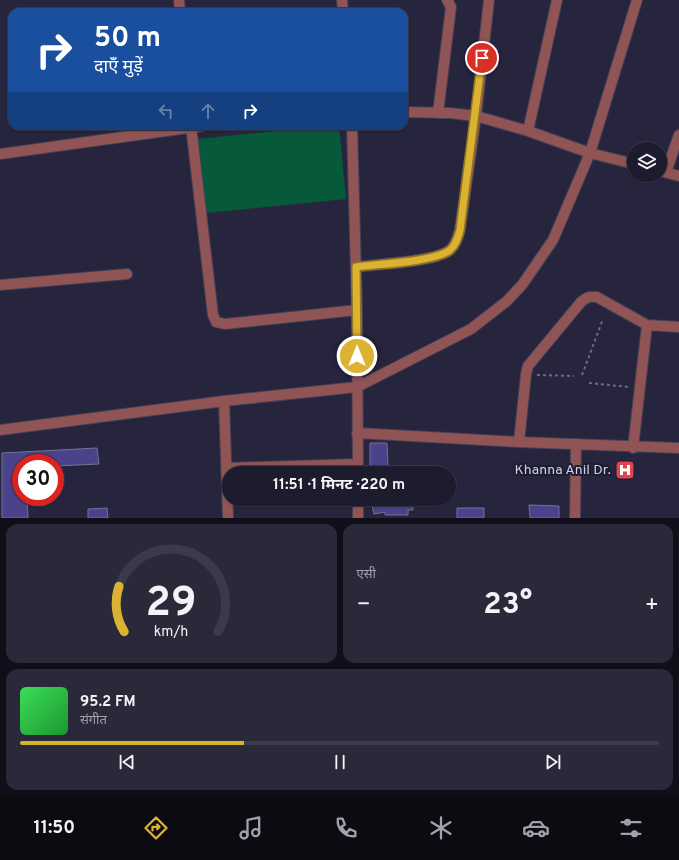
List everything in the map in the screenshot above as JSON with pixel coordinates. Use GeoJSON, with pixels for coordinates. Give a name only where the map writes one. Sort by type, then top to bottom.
{"type":"FeatureCollection","features":[{"type":"Feature","properties":{"kind":"street"},"geometry":{"type":"LineString","coordinates":[[438,113],[451,7],[447,0]]}},
{"type":"Feature","properties":{"kind":"street"},"geometry":{"type":"LineString","coordinates":[[356,267],[436,256],[452,249],[460,230],[476,116],[489,0]]}},
{"type":"Feature","properties":{"kind":"street"},"geometry":{"type":"LineString","coordinates":[[528,131],[557,0]]}},
{"type":"Feature","properties":{"kind":"street"},"geometry":{"type":"LineString","coordinates":[[0,430],[224,401],[358,387],[471,329],[507,301],[522,285],[554,240],[590,153],[637,0]]}},
{"type":"Feature","properties":{"kind":"street"},"geometry":{"type":"LineString","coordinates":[[408,112],[476,116],[528,131],[590,153],[627,162]]}},
{"type":"Feature","properties":{"kind":"street"},"geometry":{"type":"LineString","coordinates":[[0,154],[167,130]]}},
{"type":"Feature","properties":{"kind":"street"},"geometry":{"type":"LineString","coordinates":[[195,130],[213,315],[216,322],[225,324],[357,310]]}},
{"type":"Feature","properties":{"kind":"street"},"geometry":{"type":"LineString","coordinates":[[352,130],[357,310],[358,466]]}},
{"type":"Feature","properties":{"kind":"street"},"geometry":{"type":"LineString","coordinates":[[667,162],[679,135]]}},
{"type":"Feature","properties":{"kind":"street"},"geometry":{"type":"LineString","coordinates":[[667,172],[679,176]]}},
{"type":"Feature","properties":{"kind":"street"},"geometry":{"type":"LineString","coordinates":[[0,285],[126,274]]}},
{"type":"Feature","properties":{"kind":"street"},"geometry":{"type":"LineString","coordinates":[[519,442],[528,366],[581,302],[591,296],[597,297],[647,324],[679,328]]}},
{"type":"Feature","properties":{"kind":"street"},"geometry":{"type":"LineString","coordinates":[[633,448],[647,324]]}},
{"type":"Feature","properties":{"kind":"street"},"geometry":{"type":"LineString","coordinates":[[224,401],[227,466]]}},
{"type":"Feature","properties":{"kind":"street"},"geometry":{"type":"LineString","coordinates":[[358,433],[633,448],[679,448]]}},
{"type":"Feature","properties":{"kind":"street"},"geometry":{"type":"LineString","coordinates":[[575,518],[576,444]]}},
{"type":"Feature","properties":{"kind":"street"},"geometry":{"type":"LineString","coordinates":[[228,506],[228,518]]}},
{"type":"Feature","properties":{"kind":"street"},"geometry":{"type":"LineString","coordinates":[[358,506],[358,518]]}},
{"type":"Feature","properties":{"kind":"path"},"geometry":{"type":"LineString","coordinates":[[582,375],[603,319]]}},
{"type":"Feature","properties":{"kind":"path"},"geometry":{"type":"LineString","coordinates":[[536,375],[574,376]]}},
{"type":"Feature","properties":{"kind":"path"},"geometry":{"type":"LineString","coordinates":[[589,382],[632,388]]}},
{"type":"Feature","properties":{"kind":"green space"},"geometry":{"type":"Polygon","coordinates":[[[287,130],[339,130],[346,199],[206,213],[198,139],[287,130]]]}},
{"type":"Feature","properties":{"kind":"building"},"geometry":{"type":"Polygon","coordinates":[[[370,443],[387,443],[388,466],[370,466],[370,443]]]}},
{"type":"Feature","properties":{"kind":"building"},"geometry":{"type":"Polygon","coordinates":[[[97,448],[99,464],[64,466],[64,454],[12,454],[12,506],[27,506],[28,518],[2,518],[2,453],[97,448]]]}},
{"type":"Feature","properties":{"kind":"building"},"geometry":{"type":"Polygon","coordinates":[[[529,505],[559,506],[559,518],[530,518],[529,505]]]}},
{"type":"Feature","properties":{"kind":"building"},"geometry":{"type":"Polygon","coordinates":[[[372,506],[413,506],[413,510],[408,510],[408,515],[385,515],[385,512],[374,514],[372,506]]]}},
{"type":"Feature","properties":{"kind":"building"},"geometry":{"type":"Polygon","coordinates":[[[107,508],[108,518],[88,518],[88,509],[107,508]]]}},
{"type":"Feature","properties":{"kind":"building"},"geometry":{"type":"Polygon","coordinates":[[[457,508],[484,508],[484,518],[457,518],[457,508]]]}},
{"type":"Feature","properties":{"kind":"place","name":"Khanna Anil Dr."},"geometry":{"type":"Point","coordinates":[625,470]}},
{"type":"Feature","properties":{"kind":"route"},"geometry":{"type":"LineString","coordinates":[[357,356],[356,267],[436,256],[446,253],[452,249],[456,241],[460,230],[476,116],[482,58]]}}]}
